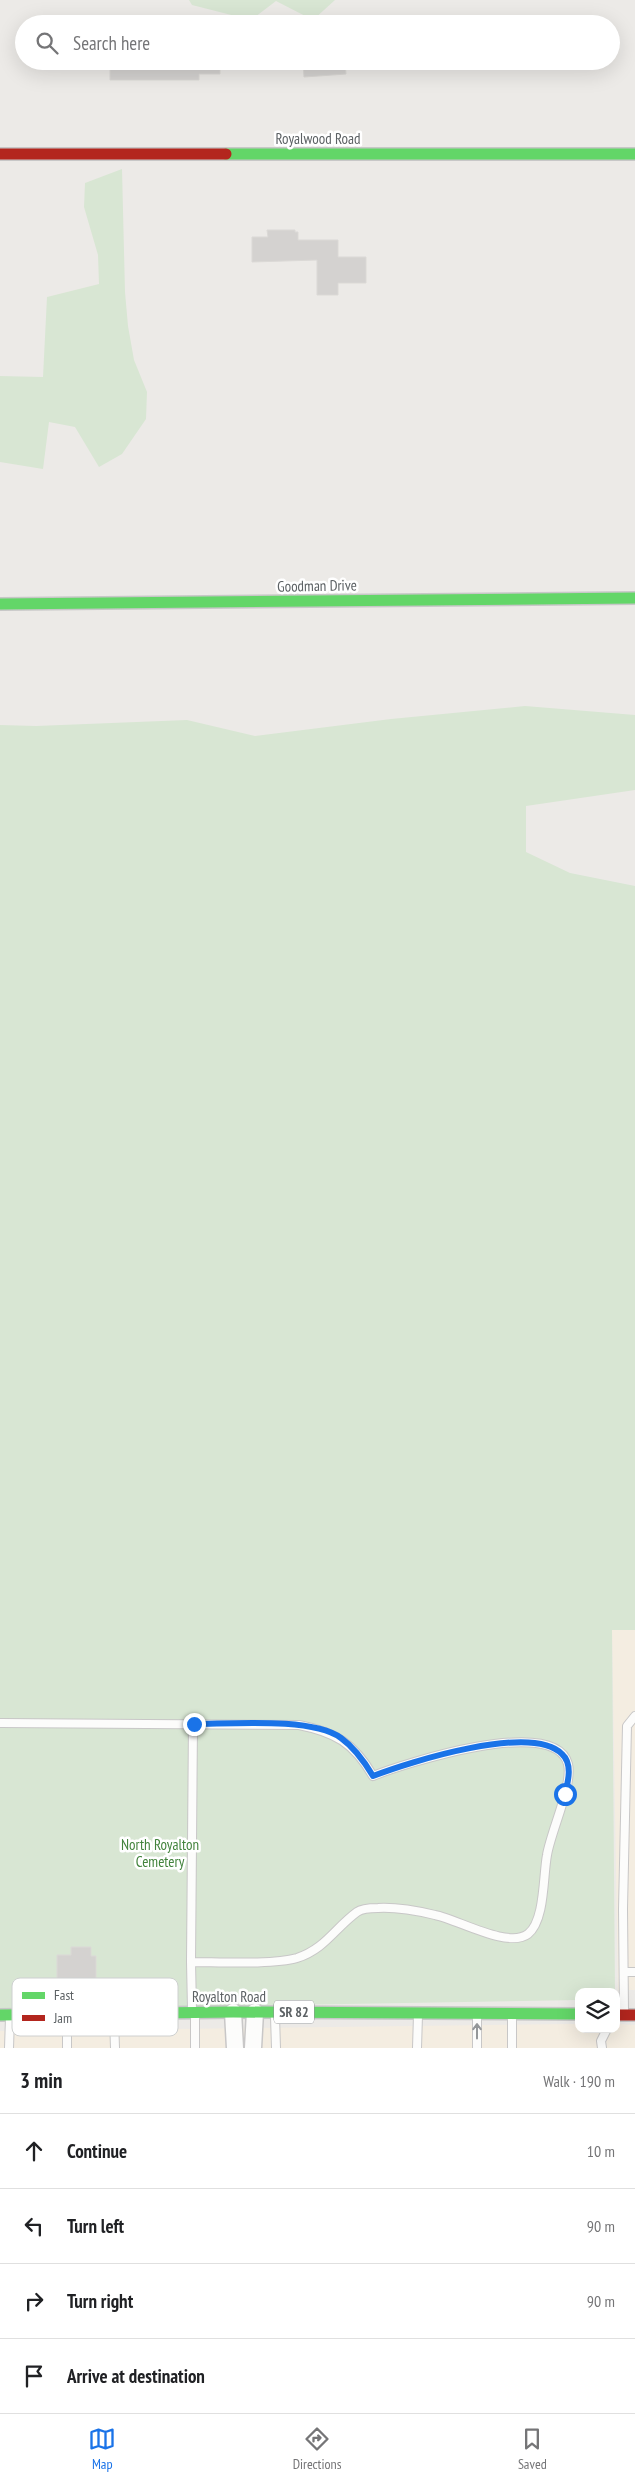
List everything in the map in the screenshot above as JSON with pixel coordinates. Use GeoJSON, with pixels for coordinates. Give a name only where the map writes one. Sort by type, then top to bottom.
{"type":"FeatureCollection","features":[{"type":"Feature","properties":{"kind":"street","name":"Royalwood Road"},"geometry":{"type":"LineString","coordinates":[[0,154],[635,154]]}},
{"type":"Feature","properties":{"kind":"street","name":"Goodman Drive"},"geometry":{"type":"LineString","coordinates":[[0,604],[635,598]]}},
{"type":"Feature","properties":{"kind":"street","name":"Royalton Road"},"geometry":{"type":"LineString","coordinates":[[178,2012],[575,2014]]}},
{"type":"Feature","properties":{"kind":"street"},"geometry":{"type":"LineString","coordinates":[[233,2012],[235,2048]]}},
{"type":"Feature","properties":{"kind":"street"},"geometry":{"type":"LineString","coordinates":[[253,2048],[255,2012]]}},
{"type":"Feature","properties":{"kind":"lane"},"geometry":{"type":"LineString","coordinates":[[625,2015],[627,1726],[635,1716]]}},
{"type":"Feature","properties":{"kind":"lane"},"geometry":{"type":"LineString","coordinates":[[0,1724],[299,1725],[322,1729],[340,1738],[363,1758],[373,1776],[404,1764],[456,1750],[536,1743],[551,1747],[562,1754],[568,1763],[569,1778],[548,1851],[539,1922],[527,1935],[513,1939],[477,1930],[436,1915],[379,1908],[358,1911],[317,1948],[296,1958],[260,1961],[191,1962]]}},
{"type":"Feature","properties":{"kind":"lane"},"geometry":{"type":"LineString","coordinates":[[194,1724],[191,1962],[195,2048]]}},
{"type":"Feature","properties":{"kind":"lane"},"geometry":{"type":"LineString","coordinates":[[624,1972],[635,1972]]}},
{"type":"Feature","properties":{"kind":"lane"},"geometry":{"type":"LineString","coordinates":[[275,2012],[276,2048]]}},
{"type":"Feature","properties":{"kind":"lane"},"geometry":{"type":"LineString","coordinates":[[418,2013],[418,2048]]}},
{"type":"Feature","properties":{"kind":"lane"},"geometry":{"type":"LineString","coordinates":[[477,2014],[477,2048]]}},
{"type":"Feature","properties":{"kind":"lane"},"geometry":{"type":"LineString","coordinates":[[512,2014],[512,2048]]}},
{"type":"Feature","properties":{"kind":"lane"},"geometry":{"type":"LineString","coordinates":[[5,2015],[9,2048]]}},
{"type":"Feature","properties":{"kind":"lane"},"geometry":{"type":"LineString","coordinates":[[602,2048],[602,2041],[605,2033]]}},
{"type":"Feature","properties":{"kind":"shaded area"},"geometry":{"type":"Polygon","coordinates":[[[612,1629],[635,1630],[635,1990],[620,1990],[618,1988],[612,1629]]]}},
{"type":"Feature","properties":{"kind":"shaded area"},"geometry":{"type":"Polygon","coordinates":[[[575,2024],[575,2033],[620,2033],[620,2024],[635,2025],[635,2048],[0,2048],[0,2031],[12,2031],[12,2036],[178,2036],[178,2029],[575,2024]]]}},
{"type":"Feature","properties":{"kind":"green space"},"geometry":{"type":"Polygon","coordinates":[[[189,0],[335,0],[318,15],[303,15],[276,1],[258,15],[231,15],[192,5],[189,0]]]}},
{"type":"Feature","properties":{"kind":"green space"},"geometry":{"type":"Polygon","coordinates":[[[122,169],[125,292],[128,326],[134,360],[147,392],[146,419],[122,454],[99,467],[75,427],[49,422],[43,469],[0,462],[0,376],[43,377],[47,297],[99,284],[98,255],[84,207],[85,183],[122,169]]]}},
{"type":"Feature","properties":{"kind":"green space","name":"North Royalton Cemetery"},"geometry":{"type":"Polygon","coordinates":[[[525,706],[635,715],[635,790],[526,806],[526,852],[570,873],[635,886],[635,1630],[612,1630],[615,1988],[575,1988],[575,2000],[178,2007],[178,1978],[12,1978],[12,2010],[0,2010],[0,725],[36,726],[187,720],[255,736],[391,719],[525,706]]]}},
{"type":"Feature","properties":{"kind":"building"},"geometry":{"type":"Polygon","coordinates":[[[110,70],[220,70],[220,74],[199,74],[199,80],[110,80],[110,70]]]}},
{"type":"Feature","properties":{"kind":"building"},"geometry":{"type":"Polygon","coordinates":[[[304,70],[346,70],[346,74],[304,77],[304,70]]]}},
{"type":"Feature","properties":{"kind":"building"},"geometry":{"type":"Polygon","coordinates":[[[267,230],[295,230],[295,232],[298,232],[298,240],[338,240],[338,257],[366,257],[366,283],[338,283],[338,295],[317,295],[317,260],[252,262],[252,237],[268,237],[267,230]]]}},
{"type":"Feature","properties":{"kind":"building"},"geometry":{"type":"Polygon","coordinates":[[[71,1947],[91,1947],[91,1956],[96,1956],[96,1978],[57,1978],[57,1955],[71,1955],[71,1947]]]}},
{"type":"Feature","properties":{"kind":"traffic: fast"},"geometry":{"type":"LineString","coordinates":[[226,154],[635,154]]}},
{"type":"Feature","properties":{"kind":"traffic: fast"},"geometry":{"type":"LineString","coordinates":[[0,604],[635,598]]}},
{"type":"Feature","properties":{"kind":"traffic: fast"},"geometry":{"type":"LineString","coordinates":[[178,2013],[575,2014]]}},
{"type":"Feature","properties":{"kind":"traffic: fast"},"geometry":{"type":"LineString","coordinates":[[0,2015],[12,2015]]}},
{"type":"Feature","properties":{"kind":"traffic: jam"},"geometry":{"type":"LineString","coordinates":[[0,154],[226,154]]}},
{"type":"Feature","properties":{"kind":"traffic: jam"},"geometry":{"type":"LineString","coordinates":[[620,2015],[635,2015]]}},
{"type":"Feature","properties":{"kind":"route"},"geometry":{"type":"LineString","coordinates":[[194,1724],[299,1725],[322,1729],[340,1738],[363,1758],[373,1776],[404,1764],[456,1750],[502,1744],[536,1743],[551,1747],[562,1754],[568,1763],[569,1778],[565,1794]]}}]}
